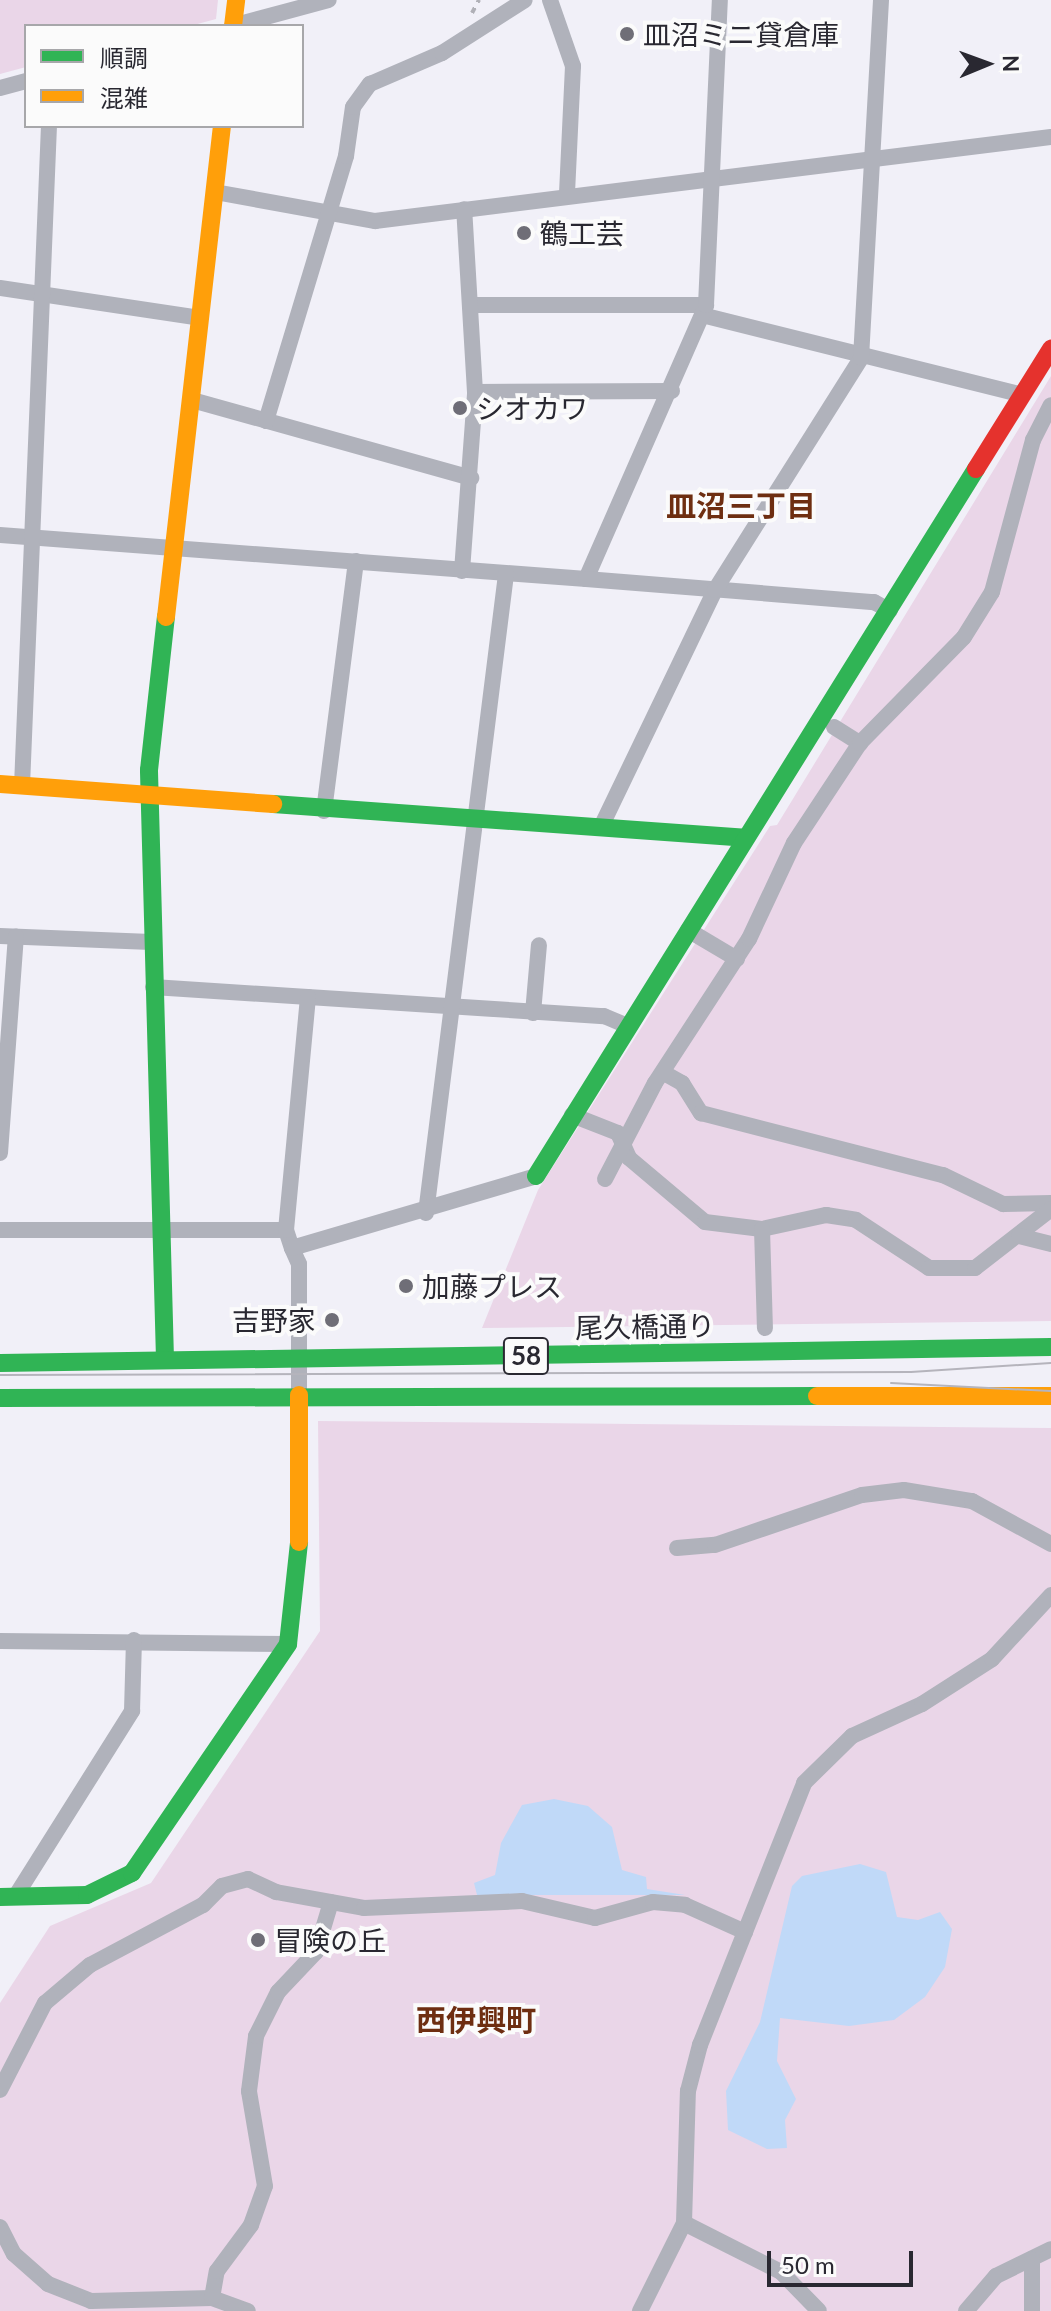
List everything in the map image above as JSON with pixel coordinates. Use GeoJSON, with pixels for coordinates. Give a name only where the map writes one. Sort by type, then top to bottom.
{"type":"FeatureCollection","features":[{"type":"Feature","properties":{"kind":"street"},"geometry":{"type":"LineString","coordinates":[[232,24],[236,0]]}},
{"type":"Feature","properties":{"kind":"street"},"geometry":{"type":"LineString","coordinates":[[239,24],[329,0]]}},
{"type":"Feature","properties":{"kind":"street"},"geometry":{"type":"LineString","coordinates":[[266,421],[330,212],[353,107],[370,84],[442,53],[525,0]]}},
{"type":"Feature","properties":{"kind":"street"},"geometry":{"type":"LineString","coordinates":[[550,0],[573,66],[567,195]]}},
{"type":"Feature","properties":{"kind":"street"},"geometry":{"type":"LineString","coordinates":[[586,579],[672,391],[704,310],[720,0]]}},
{"type":"Feature","properties":{"kind":"street"},"geometry":{"type":"LineString","coordinates":[[601,827],[715,590],[861,358],[882,0]]}},
{"type":"Feature","properties":{"kind":"street"},"geometry":{"type":"LineString","coordinates":[[0,88],[24,82]]}},
{"type":"Feature","properties":{"kind":"street"},"geometry":{"type":"LineString","coordinates":[[22,786],[49,128]]}},
{"type":"Feature","properties":{"kind":"street"},"geometry":{"type":"LineString","coordinates":[[165,1359],[151,942],[150,799],[222,128]]}},
{"type":"Feature","properties":{"kind":"street"},"geometry":{"type":"LineString","coordinates":[[215,192],[375,221],[1051,137]]}},
{"type":"Feature","properties":{"kind":"street"},"geometry":{"type":"LineString","coordinates":[[462,571],[475,392],[464,209]]}},
{"type":"Feature","properties":{"kind":"street"},"geometry":{"type":"LineString","coordinates":[[0,288],[200,318]]}},
{"type":"Feature","properties":{"kind":"street"},"geometry":{"type":"LineString","coordinates":[[471,305],[704,310],[861,358],[1038,404]]}},
{"type":"Feature","properties":{"kind":"street"},"geometry":{"type":"LineString","coordinates":[[605,1179],[664,1073],[737,959],[794,843],[860,743],[964,637],[992,592],[1051,349]]}},
{"type":"Feature","properties":{"kind":"street"},"geometry":{"type":"LineString","coordinates":[[475,392],[672,391]]}},
{"type":"Feature","properties":{"kind":"street"},"geometry":{"type":"LineString","coordinates":[[192,400],[471,478]]}},
{"type":"Feature","properties":{"kind":"street"},"geometry":{"type":"LineString","coordinates":[[292,1248],[426,1213],[478,1189],[536,1176],[890,611],[1038,404]]}},
{"type":"Feature","properties":{"kind":"street"},"geometry":{"type":"LineString","coordinates":[[0,535],[874,602],[890,611]]}},
{"type":"Feature","properties":{"kind":"street"},"geometry":{"type":"LineString","coordinates":[[324,811],[356,561]]}},
{"type":"Feature","properties":{"kind":"street"},"geometry":{"type":"LineString","coordinates":[[426,1213],[448,1007],[506,574]]}},
{"type":"Feature","properties":{"kind":"street"},"geometry":{"type":"LineString","coordinates":[[834,727],[860,743]]}},
{"type":"Feature","properties":{"kind":"street"},"geometry":{"type":"LineString","coordinates":[[0,784],[150,799],[745,838]]}},
{"type":"Feature","properties":{"kind":"street"},"geometry":{"type":"LineString","coordinates":[[688,930],[737,959]]}},
{"type":"Feature","properties":{"kind":"street"},"geometry":{"type":"LineString","coordinates":[[0,1153],[8,936],[151,942]]}},
{"type":"Feature","properties":{"kind":"street"},"geometry":{"type":"LineString","coordinates":[[533,1013],[539,945]]}},
{"type":"Feature","properties":{"kind":"street"},"geometry":{"type":"LineString","coordinates":[[153,987],[604,1016],[628,1026]]}},
{"type":"Feature","properties":{"kind":"street"},"geometry":{"type":"LineString","coordinates":[[8,1897],[87,1895],[132,1873],[288,1644],[299,1573],[299,1264],[286,1230],[308,997]]}},
{"type":"Feature","properties":{"kind":"street"},"geometry":{"type":"LineString","coordinates":[[664,1073],[682,1083],[701,1113],[943,1175],[1003,1204],[1051,1206]]}},
{"type":"Feature","properties":{"kind":"street"},"geometry":{"type":"LineString","coordinates":[[572,1115],[618,1133],[623,1145],[676,1203],[705,1222],[762,1229],[826,1215],[856,1220],[907,1257],[959,1272],[1019,1236],[1051,1206]]}},
{"type":"Feature","properties":{"kind":"street"},"geometry":{"type":"LineString","coordinates":[[762,1229],[765,1328]]}},
{"type":"Feature","properties":{"kind":"street"},"geometry":{"type":"LineString","coordinates":[[0,1230],[286,1230]]}},
{"type":"Feature","properties":{"kind":"street"},"geometry":{"type":"LineString","coordinates":[[1019,1236],[1051,1244]]}},
{"type":"Feature","properties":{"kind":"street","name":"尾久橋通り"},"geometry":{"type":"LineString","coordinates":[[0,1363],[1051,1347]]}},
{"type":"Feature","properties":{"kind":"street","name":"58"},"geometry":{"type":"LineString","coordinates":[[0,1398],[299,1395],[1051,1396]]}},
{"type":"Feature","properties":{"kind":"street"},"geometry":{"type":"LineString","coordinates":[[677,1548],[715,1545],[862,1495],[904,1490],[972,1501],[1051,1544]]}},
{"type":"Feature","properties":{"kind":"street"},"geometry":{"type":"LineString","coordinates":[[640,2311],[684,2223],[688,2091],[760,1892],[804,1783],[828,1752],[956,1685],[1023,1630],[1051,1595]]}},
{"type":"Feature","properties":{"kind":"street"},"geometry":{"type":"LineString","coordinates":[[8,1897],[132,1711],[134,1640]]}},
{"type":"Feature","properties":{"kind":"street"},"geometry":{"type":"LineString","coordinates":[[0,1641],[288,1644]]}},
{"type":"Feature","properties":{"kind":"street"},"geometry":{"type":"LineString","coordinates":[[0,2090],[45,2003],[90,1965],[203,1905],[222,1886],[248,1879],[364,1908],[522,1901],[595,1918],[653,1902],[685,1905],[745,1932]]}},
{"type":"Feature","properties":{"kind":"street"},"geometry":{"type":"LineString","coordinates":[[212,2298],[217,2271],[251,2225],[265,2186],[249,2091],[256,2036],[278,1992],[316,1952],[331,1902]]}},
{"type":"Feature","properties":{"kind":"street"},"geometry":{"type":"LineString","coordinates":[[684,2223],[781,2272],[819,2311]]}},
{"type":"Feature","properties":{"kind":"street"},"geometry":{"type":"LineString","coordinates":[[0,2227],[14,2254],[48,2284],[91,2301],[212,2298],[248,2311]]}},
{"type":"Feature","properties":{"kind":"street"},"geometry":{"type":"LineString","coordinates":[[966,2311],[996,2276],[1051,2249]]}},
{"type":"Feature","properties":{"kind":"street"},"geometry":{"type":"LineString","coordinates":[[1032,2259],[1032,2311]]}},
{"type":"Feature","properties":{"kind":"shaded area"},"geometry":{"type":"Polygon","coordinates":[[[0,0],[218,0],[216,19],[197,24],[24,24],[24,68],[0,74],[0,0]]]}},
{"type":"Feature","properties":{"kind":"shaded area"},"geometry":{"type":"Polygon","coordinates":[[[1051,376],[1051,1321],[482,1328],[538,1190],[770,826],[777,825],[1051,376]]]}},
{"type":"Feature","properties":{"kind":"shaded area"},"geometry":{"type":"Polygon","coordinates":[[[318,1421],[1051,1428],[1051,2311],[0,2311],[0,2003],[50,1926],[151,1883],[320,1631],[318,1421]]]}},
{"type":"Feature","properties":{"kind":"water"},"geometry":{"type":"Polygon","coordinates":[[[554,1799],[588,1806],[612,1827],[622,1870],[646,1877],[647,1889],[685,1895],[477,1895],[474,1883],[495,1875],[501,1843],[522,1805],[554,1799]]]}},
{"type":"Feature","properties":{"kind":"water"},"geometry":{"type":"Polygon","coordinates":[[[860,1864],[886,1872],[897,1917],[918,1920],[940,1912],[952,1929],[945,1967],[925,1997],[894,2020],[849,2026],[780,2018],[777,2061],[796,2099],[785,2120],[787,2148],[767,2149],[728,2130],[726,2091],[760,2022],[792,1886],[802,1876],[860,1864]]]}},
{"type":"Feature","properties":{"kind":"tram line"},"geometry":{"type":"LineString","coordinates":[[0,1375],[911,1372],[1051,1363]]}},
{"type":"Feature","properties":{"kind":"tram line"},"geometry":{"type":"LineString","coordinates":[[891,1383],[1051,1391]]}},
{"type":"Feature","properties":{"kind":"traffic: fast"},"geometry":{"type":"LineString","coordinates":[[536,1176],[976,469]]}},
{"type":"Feature","properties":{"kind":"traffic: fast"},"geometry":{"type":"LineString","coordinates":[[165,1359],[149,770],[166,617]]}},
{"type":"Feature","properties":{"kind":"traffic: fast"},"geometry":{"type":"LineString","coordinates":[[273,804],[745,838]]}},
{"type":"Feature","properties":{"kind":"traffic: fast"},"geometry":{"type":"LineString","coordinates":[[0,1363],[1051,1347]]}},
{"type":"Feature","properties":{"kind":"traffic: fast"},"geometry":{"type":"LineString","coordinates":[[0,1398],[817,1396]]}},
{"type":"Feature","properties":{"kind":"traffic: fast"},"geometry":{"type":"LineString","coordinates":[[0,1897],[87,1895],[132,1873],[288,1644],[299,1542]]}},
{"type":"Feature","properties":{"kind":"traffic: slow"},"geometry":{"type":"LineString","coordinates":[[233,24],[236,0]]}},
{"type":"Feature","properties":{"kind":"traffic: slow"},"geometry":{"type":"LineString","coordinates":[[166,617],[222,128]]}},
{"type":"Feature","properties":{"kind":"traffic: slow"},"geometry":{"type":"LineString","coordinates":[[0,784],[273,804]]}},
{"type":"Feature","properties":{"kind":"traffic: slow"},"geometry":{"type":"LineString","coordinates":[[299,1395],[299,1542]]}},
{"type":"Feature","properties":{"kind":"traffic: slow"},"geometry":{"type":"LineString","coordinates":[[817,1396],[1051,1396]]}},
{"type":"Feature","properties":{"kind":"traffic: jam"},"geometry":{"type":"LineString","coordinates":[[976,469],[1051,349]]}},
{"type":"Feature","properties":{"kind":"place","name":"皿沼ミニ貸倉庫"},"geometry":{"type":"Point","coordinates":[627,34]}},
{"type":"Feature","properties":{"kind":"place","name":"鶴工芸"},"geometry":{"type":"Point","coordinates":[524,233]}},
{"type":"Feature","properties":{"kind":"place","name":"シオカワ"},"geometry":{"type":"Point","coordinates":[460,408]}},
{"type":"Feature","properties":{"kind":"place","name":"加藤プレス"},"geometry":{"type":"Point","coordinates":[406,1286]}},
{"type":"Feature","properties":{"kind":"place","name":"吉野家"},"geometry":{"type":"Point","coordinates":[332,1320]}},
{"type":"Feature","properties":{"kind":"place","name":"冒険の丘"},"geometry":{"type":"Point","coordinates":[258,1940]}},
{"type":"Feature","properties":{"kind":"district","name":"皿沼三丁目"},"geometry":{"type":"Point","coordinates":[741,505]}},
{"type":"Feature","properties":{"kind":"district","name":"西伊興町"},"geometry":{"type":"Point","coordinates":[476,2019]}}]}
